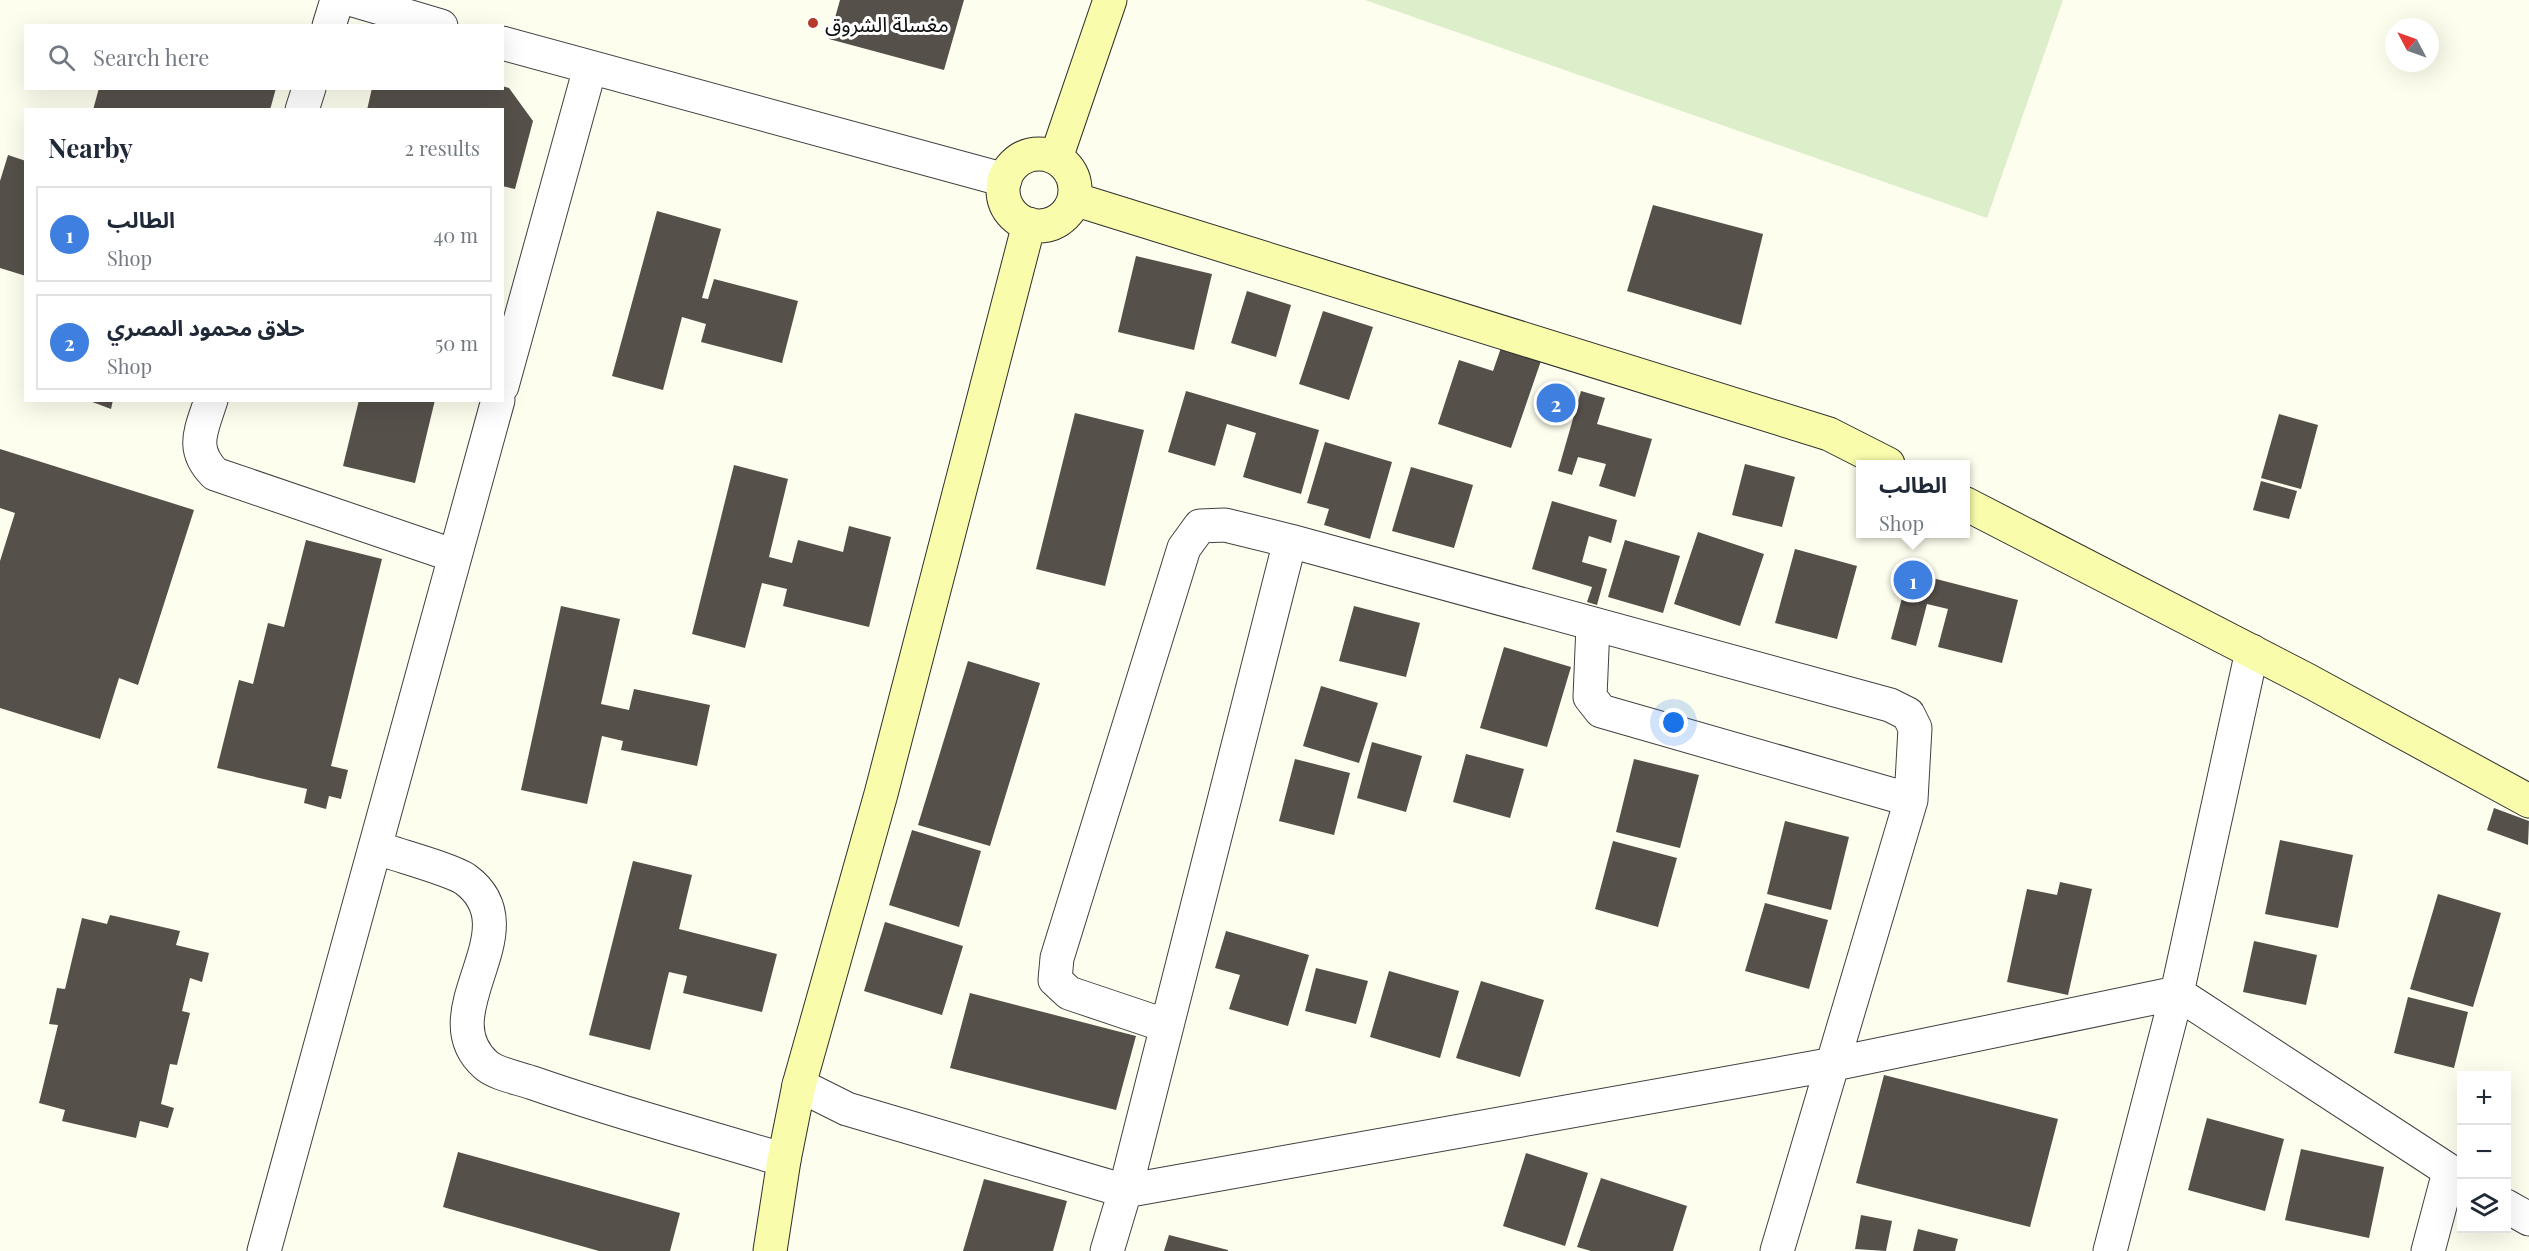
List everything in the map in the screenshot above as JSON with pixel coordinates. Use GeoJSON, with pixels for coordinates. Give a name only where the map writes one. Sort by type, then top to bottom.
{"type":"FeatureCollection","features":[{"type":"Feature","properties":{"kind":"street"},"geometry":{"type":"LineString","coordinates":[[330,24],[337,0]]}},
{"type":"Feature","properties":{"kind":"street"},"geometry":{"type":"LineString","coordinates":[[353,0],[434,24]]}},
{"type":"Feature","properties":{"kind":"street"},"geometry":{"type":"LineString","coordinates":[[1056,158],[1110,0]]}},
{"type":"Feature","properties":{"kind":"street"},"geometry":{"type":"LineString","coordinates":[[504,44],[1005,180]]}},
{"type":"Feature","properties":{"kind":"street"},"geometry":{"type":"LineString","coordinates":[[504,379],[590,68]]}},
{"type":"Feature","properties":{"kind":"street"},"geometry":{"type":"LineString","coordinates":[[303,108],[308,90]]}},
{"type":"Feature","properties":{"kind":"street"},"geometry":{"type":"LineString","coordinates":[[1042,154],[1056,158],[1067,167],[1074,180],[1074,199],[1062,218],[1050,225],[1022,223],[1008,208],[1003,187],[1005,180],[1016,163],[1028,156],[1042,154]]}},
{"type":"Feature","properties":{"kind":"street"},"geometry":{"type":"LineString","coordinates":[[1074,199],[1829,434],[1878,460]]}},
{"type":"Feature","properties":{"kind":"street"},"geometry":{"type":"LineString","coordinates":[[770,1251],[784,1160],[799,1085],[880,794],[1029,224]]}},
{"type":"Feature","properties":{"kind":"street"},"geometry":{"type":"LineString","coordinates":[[210,402],[198,439],[202,461],[215,474],[455,556]]}},
{"type":"Feature","properties":{"kind":"street"},"geometry":{"type":"LineString","coordinates":[[264,1251],[497,402]]}},
{"type":"Feature","properties":{"kind":"street"},"geometry":{"type":"LineString","coordinates":[[1970,507],[2252,651],[2529,801]]}},
{"type":"Feature","properties":{"kind":"street"},"geometry":{"type":"LineString","coordinates":[[1167,1026],[1069,993],[1055,980],[1057,958],[1184,548],[1200,526],[1225,525],[1290,541],[1890,705],[1908,714],[1915,728],[1911,800],[1777,1251]]}},
{"type":"Feature","properties":{"kind":"street"},"geometry":{"type":"LineString","coordinates":[[1107,1251],[1125,1191],[1290,541]]}},
{"type":"Feature","properties":{"kind":"street"},"geometry":{"type":"LineString","coordinates":[[1593,625],[1590,697],[1601,711],[1911,800]]}},
{"type":"Feature","properties":{"kind":"street"},"geometry":{"type":"LineString","coordinates":[[2110,1251],[2177,993],[2252,651]]}},
{"type":"Feature","properties":{"kind":"street"},"geometry":{"type":"LineString","coordinates":[[375,848],[464,878],[484,898],[492,926],[467,1014],[472,1047],[487,1066],[555,1091],[784,1160]]}},
{"type":"Feature","properties":{"kind":"street"},"geometry":{"type":"LineString","coordinates":[[799,1085],[847,1109],[1125,1191],[1834,1064],[2177,993],[2455,1176],[2427,1251]]}},
{"type":"Feature","properties":{"kind":"street"},"geometry":{"type":"LineString","coordinates":[[2511,1209],[2529,1219]]}},
{"type":"Feature","properties":{"kind":"green space"},"geometry":{"type":"Polygon","coordinates":[[[1365,0],[2063,0],[1987,218],[1365,0]]]}},
{"type":"Feature","properties":{"kind":"building"},"geometry":{"type":"Polygon","coordinates":[[[840,0],[964,0],[944,70],[829,39],[840,0]]]}},
{"type":"Feature","properties":{"kind":"building"},"geometry":{"type":"Polygon","coordinates":[[[504,87],[509,88],[533,121],[515,189],[504,186],[504,108],[367,108],[372,90],[504,90],[504,87]]]}},
{"type":"Feature","properties":{"kind":"building"},"geometry":{"type":"Polygon","coordinates":[[[98,90],[275,90],[271,108],[94,108],[98,90]]]}},
{"type":"Feature","properties":{"kind":"building"},"geometry":{"type":"Polygon","coordinates":[[[8,155],[24,160],[24,275],[0,268],[0,181],[8,155]]]}},
{"type":"Feature","properties":{"kind":"building"},"geometry":{"type":"Polygon","coordinates":[[[1653,205],[1763,234],[1741,325],[1627,291],[1653,205]]]}},
{"type":"Feature","properties":{"kind":"building"},"geometry":{"type":"Polygon","coordinates":[[[657,211],[721,229],[702,298],[708,299],[714,279],[798,301],[782,363],[701,342],[706,324],[682,317],[663,390],[612,376],[657,211]]]}},
{"type":"Feature","properties":{"kind":"building"},"geometry":{"type":"Polygon","coordinates":[[[1136,256],[1212,274],[1194,350],[1118,332],[1136,256]]]}},
{"type":"Feature","properties":{"kind":"building"},"geometry":{"type":"Polygon","coordinates":[[[1247,291],[1291,305],[1276,357],[1231,343],[1247,291]]]}},
{"type":"Feature","properties":{"kind":"building"},"geometry":{"type":"Polygon","coordinates":[[[1323,311],[1373,327],[1349,400],[1299,384],[1323,311]]]}},
{"type":"Feature","properties":{"kind":"building"},"geometry":{"type":"Polygon","coordinates":[[[1503,342],[1543,355],[1511,448],[1438,424],[1459,360],[1493,371],[1503,342]]]}},
{"type":"Feature","properties":{"kind":"building"},"geometry":{"type":"Polygon","coordinates":[[[1186,391],[1319,430],[1301,494],[1243,477],[1256,433],[1227,424],[1215,466],[1168,452],[1186,391]]]}},
{"type":"Feature","properties":{"kind":"building"},"geometry":{"type":"Polygon","coordinates":[[[1581,391],[1605,398],[1597,424],[1652,439],[1635,497],[1599,486],[1606,464],[1578,457],[1572,475],[1558,471],[1581,391]]]}},
{"type":"Feature","properties":{"kind":"building"},"geometry":{"type":"Polygon","coordinates":[[[92,402],[113,402],[111,409],[92,402]]]}},
{"type":"Feature","properties":{"kind":"building"},"geometry":{"type":"Polygon","coordinates":[[[359,402],[435,402],[415,483],[343,466],[359,402]]]}},
{"type":"Feature","properties":{"kind":"building"},"geometry":{"type":"Polygon","coordinates":[[[1075,413],[1144,430],[1105,586],[1036,569],[1075,413]]]}},
{"type":"Feature","properties":{"kind":"building"},"geometry":{"type":"Polygon","coordinates":[[[2279,414],[2318,425],[2301,489],[2261,478],[2279,414]]]}},
{"type":"Feature","properties":{"kind":"building"},"geometry":{"type":"Polygon","coordinates":[[[1325,442],[1392,462],[1370,539],[1324,525],[1329,509],[1307,503],[1325,442]]]}},
{"type":"Feature","properties":{"kind":"building"},"geometry":{"type":"Polygon","coordinates":[[[0,449],[194,510],[138,685],[119,678],[100,739],[0,708],[0,561],[15,513],[0,508],[0,449]]]}},
{"type":"Feature","properties":{"kind":"building"},"geometry":{"type":"Polygon","coordinates":[[[1745,464],[1795,477],[1782,527],[1732,515],[1745,464]]]}},
{"type":"Feature","properties":{"kind":"building"},"geometry":{"type":"Polygon","coordinates":[[[734,465],[788,479],[769,557],[792,563],[798,540],[843,552],[849,526],[891,537],[869,627],[783,606],[787,589],[762,583],[745,648],[692,634],[734,465]]]}},
{"type":"Feature","properties":{"kind":"building"},"geometry":{"type":"Polygon","coordinates":[[[1411,467],[1473,485],[1454,548],[1392,531],[1411,467]]]}},
{"type":"Feature","properties":{"kind":"building"},"geometry":{"type":"Polygon","coordinates":[[[2261,481],[2297,491],[2289,519],[2253,510],[2261,481]]]}},
{"type":"Feature","properties":{"kind":"building"},"geometry":{"type":"Polygon","coordinates":[[[1552,501],[1617,520],[1611,543],[1589,536],[1582,562],[1607,569],[1597,605],[1587,602],[1592,587],[1532,569],[1552,501]]]}},
{"type":"Feature","properties":{"kind":"building"},"geometry":{"type":"Polygon","coordinates":[[[1698,532],[1764,554],[1740,626],[1674,604],[1698,532]]]}},
{"type":"Feature","properties":{"kind":"building"},"geometry":{"type":"Polygon","coordinates":[[[306,540],[382,559],[331,766],[348,770],[341,799],[329,796],[326,809],[304,803],[307,789],[217,768],[239,680],[253,684],[268,623],[284,627],[306,540]]]}},
{"type":"Feature","properties":{"kind":"building"},"geometry":{"type":"Polygon","coordinates":[[[1625,540],[1680,556],[1663,613],[1608,597],[1625,540]]]}},
{"type":"Feature","properties":{"kind":"building"},"geometry":{"type":"Polygon","coordinates":[[[1795,549],[1857,566],[1837,639],[1775,623],[1795,549]]]}},
{"type":"Feature","properties":{"kind":"building"},"geometry":{"type":"Polygon","coordinates":[[[1909,572],[2018,600],[2002,663],[1938,647],[1948,609],[1927,604],[1916,646],[1891,639],[1909,572]]]}},
{"type":"Feature","properties":{"kind":"building"},"geometry":{"type":"Polygon","coordinates":[[[561,606],[620,619],[601,704],[629,710],[634,689],[710,705],[697,766],[621,750],[623,741],[602,736],[587,804],[521,790],[561,606]]]}},
{"type":"Feature","properties":{"kind":"building"},"geometry":{"type":"Polygon","coordinates":[[[1354,606],[1420,623],[1406,677],[1339,661],[1354,606]]]}},
{"type":"Feature","properties":{"kind":"building"},"geometry":{"type":"Polygon","coordinates":[[[1504,647],[1571,667],[1547,747],[1480,728],[1504,647]]]}},
{"type":"Feature","properties":{"kind":"building"},"geometry":{"type":"Polygon","coordinates":[[[968,661],[1040,683],[990,846],[918,825],[968,661]]]}},
{"type":"Feature","properties":{"kind":"building"},"geometry":{"type":"Polygon","coordinates":[[[1321,686],[1378,703],[1359,763],[1303,746],[1321,686]]]}},
{"type":"Feature","properties":{"kind":"building"},"geometry":{"type":"Polygon","coordinates":[[[1372,742],[1422,756],[1406,812],[1357,798],[1372,742]]]}},
{"type":"Feature","properties":{"kind":"building"},"geometry":{"type":"Polygon","coordinates":[[[1466,754],[1524,769],[1510,818],[1453,802],[1466,754]]]}},
{"type":"Feature","properties":{"kind":"building"},"geometry":{"type":"Polygon","coordinates":[[[1295,759],[1350,773],[1334,835],[1279,821],[1295,759]]]}},
{"type":"Feature","properties":{"kind":"building"},"geometry":{"type":"Polygon","coordinates":[[[1634,759],[1699,775],[1680,848],[1616,832],[1634,759]]]}},
{"type":"Feature","properties":{"kind":"building"},"geometry":{"type":"Polygon","coordinates":[[[2494,808],[2529,821],[2528,845],[2487,830],[2494,808]]]}},
{"type":"Feature","properties":{"kind":"building"},"geometry":{"type":"Polygon","coordinates":[[[1785,821],[1849,837],[1831,910],[1767,894],[1785,821]]]}},
{"type":"Feature","properties":{"kind":"building"},"geometry":{"type":"Polygon","coordinates":[[[912,830],[981,851],[959,927],[889,905],[912,830]]]}},
{"type":"Feature","properties":{"kind":"building"},"geometry":{"type":"Polygon","coordinates":[[[2280,840],[2353,855],[2338,928],[2265,914],[2280,840]]]}},
{"type":"Feature","properties":{"kind":"building"},"geometry":{"type":"Polygon","coordinates":[[[1613,841],[1677,858],[1658,927],[1595,909],[1613,841]]]}},
{"type":"Feature","properties":{"kind":"building"},"geometry":{"type":"Polygon","coordinates":[[[633,861],[692,875],[679,929],[777,954],[762,1012],[683,993],[687,976],[669,972],[650,1050],[589,1035],[633,861]]]}},
{"type":"Feature","properties":{"kind":"building"},"geometry":{"type":"Polygon","coordinates":[[[2060,882],[2092,889],[2068,995],[2007,982],[2027,889],[2057,895],[2060,882]]]}},
{"type":"Feature","properties":{"kind":"building"},"geometry":{"type":"Polygon","coordinates":[[[2438,894],[2501,913],[2473,1007],[2410,989],[2438,894]]]}},
{"type":"Feature","properties":{"kind":"building"},"geometry":{"type":"Polygon","coordinates":[[[1765,903],[1828,920],[1809,989],[1745,971],[1765,903]]]}},
{"type":"Feature","properties":{"kind":"building"},"geometry":{"type":"Polygon","coordinates":[[[110,915],[180,931],[176,945],[209,953],[202,982],[190,978],[182,1011],[190,1013],[177,1065],[170,1064],[161,1104],[174,1108],[168,1128],[140,1121],[136,1138],[62,1121],[65,1110],[39,1103],[58,1025],[49,1024],[57,988],[65,989],[82,918],[107,924],[110,915]]]}},
{"type":"Feature","properties":{"kind":"building"},"geometry":{"type":"Polygon","coordinates":[[[885,922],[963,946],[942,1015],[864,991],[885,922]]]}},
{"type":"Feature","properties":{"kind":"building"},"geometry":{"type":"Polygon","coordinates":[[[1226,931],[1309,955],[1288,1026],[1229,1009],[1240,975],[1215,968],[1226,931]]]}},
{"type":"Feature","properties":{"kind":"building"},"geometry":{"type":"Polygon","coordinates":[[[2254,941],[2317,955],[2306,1005],[2243,992],[2254,941]]]}},
{"type":"Feature","properties":{"kind":"building"},"geometry":{"type":"Polygon","coordinates":[[[1316,968],[1368,981],[1356,1024],[1305,1011],[1316,968]]]}},
{"type":"Feature","properties":{"kind":"building"},"geometry":{"type":"Polygon","coordinates":[[[1389,971],[1459,991],[1440,1058],[1370,1037],[1389,971]]]}},
{"type":"Feature","properties":{"kind":"building"},"geometry":{"type":"Polygon","coordinates":[[[1481,981],[1544,1000],[1520,1077],[1456,1058],[1481,981]]]}},
{"type":"Feature","properties":{"kind":"building"},"geometry":{"type":"Polygon","coordinates":[[[970,993],[1136,1036],[1116,1110],[950,1068],[970,993]]]}},
{"type":"Feature","properties":{"kind":"building"},"geometry":{"type":"Polygon","coordinates":[[[2408,997],[2468,1012],[2454,1068],[2394,1053],[2408,997]]]}},
{"type":"Feature","properties":{"kind":"building"},"geometry":{"type":"Polygon","coordinates":[[[1884,1075],[2058,1119],[2030,1227],[1856,1183],[1884,1075]]]}},
{"type":"Feature","properties":{"kind":"building"},"geometry":{"type":"Polygon","coordinates":[[[2207,1118],[2284,1139],[2265,1211],[2188,1190],[2207,1118]]]}},
{"type":"Feature","properties":{"kind":"building"},"geometry":{"type":"Polygon","coordinates":[[[2301,1149],[2384,1167],[2369,1238],[2285,1220],[2301,1149]]]}},
{"type":"Feature","properties":{"kind":"building"},"geometry":{"type":"Polygon","coordinates":[[[458,1152],[680,1213],[670,1251],[599,1251],[443,1207],[458,1152]]]}},
{"type":"Feature","properties":{"kind":"building"},"geometry":{"type":"Polygon","coordinates":[[[1526,1153],[1588,1173],[1565,1246],[1503,1226],[1526,1153]]]}},
{"type":"Feature","properties":{"kind":"building"},"geometry":{"type":"Polygon","coordinates":[[[1601,1178],[1687,1206],[1673,1251],[1591,1251],[1577,1247],[1601,1178]]]}},
{"type":"Feature","properties":{"kind":"building"},"geometry":{"type":"Polygon","coordinates":[[[984,1179],[1067,1201],[1053,1251],[963,1251],[984,1179]]]}},
{"type":"Feature","properties":{"kind":"building"},"geometry":{"type":"Polygon","coordinates":[[[1861,1215],[1892,1221],[1886,1251],[1855,1249],[1861,1215]]]}},
{"type":"Feature","properties":{"kind":"building"},"geometry":{"type":"Polygon","coordinates":[[[1918,1229],[1958,1239],[1955,1251],[1913,1251],[1918,1229]]]}},
{"type":"Feature","properties":{"kind":"building"},"geometry":{"type":"Polygon","coordinates":[[[1169,1235],[1228,1250],[1228,1251],[1164,1251],[1169,1235]]]}},
{"type":"Feature","properties":{"kind":"place","name":"مغسلة الشروق"},"geometry":{"type":"Point","coordinates":[813,23]}},
{"type":"Feature","properties":{"kind":"place","name":"حلاق محمود المصري"},"geometry":{"type":"Point","coordinates":[1556,403]}},
{"type":"Feature","properties":{"kind":"place","name":"الطالب"},"geometry":{"type":"Point","coordinates":[1913,580]}}]}
